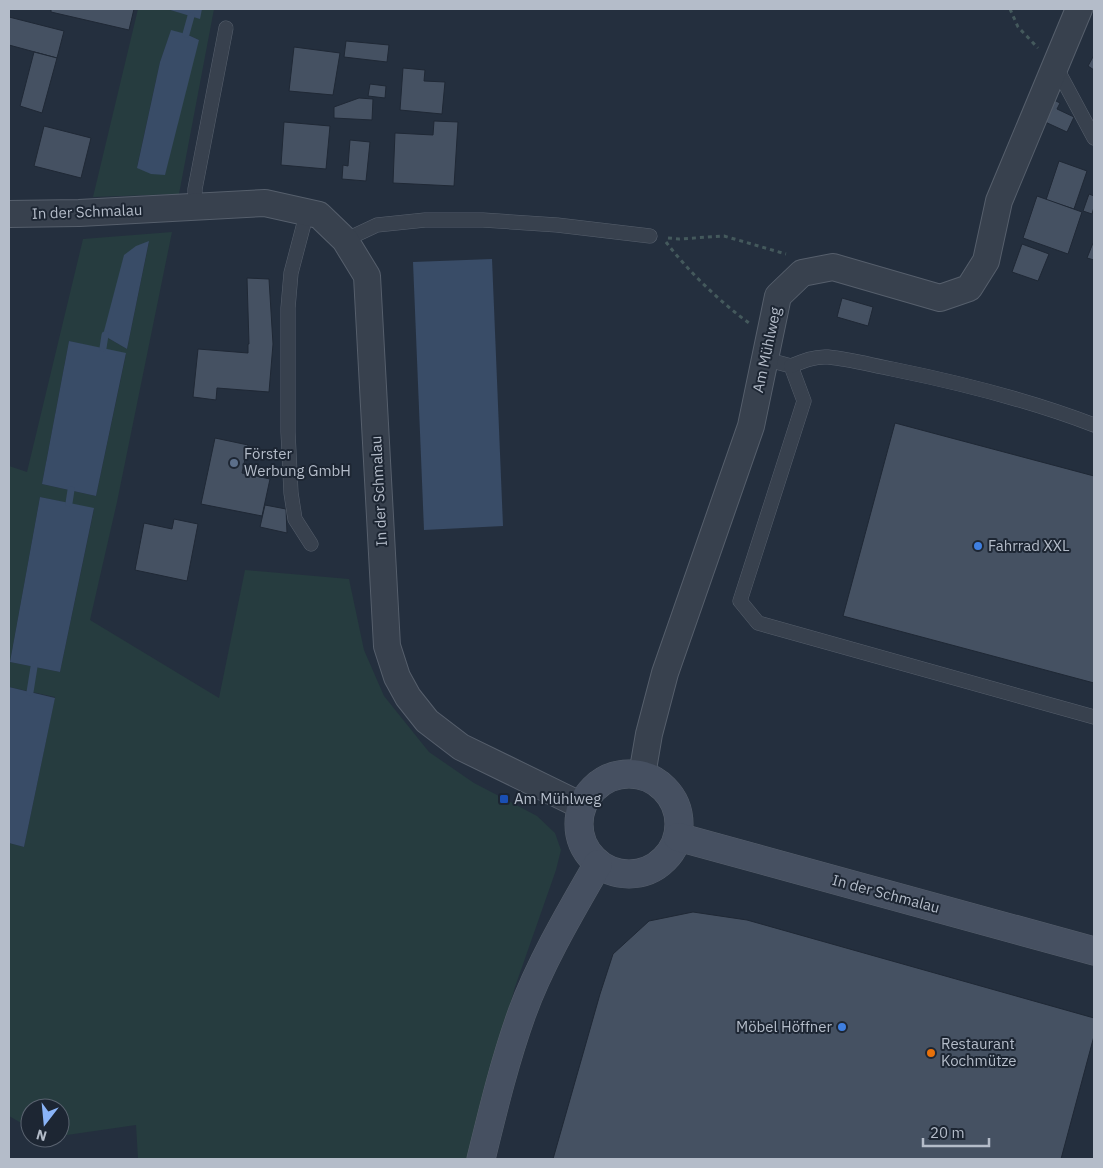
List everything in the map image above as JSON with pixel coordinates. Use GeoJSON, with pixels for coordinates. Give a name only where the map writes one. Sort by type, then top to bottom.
{"type":"FeatureCollection","features":[{"type":"Feature","properties":{"kind":"main road"},"geometry":{"type":"LineString","coordinates":[[627,773],[642,775],[657,781],[669,792],[677,806],[680,821],[678,837],[672,852],[660,864],[645,872],[628,875],[612,872],[598,864],[587,852],[580,837],[578,822],[582,806],[589,793],[600,783],[613,776],[627,773]]}},
{"type":"Feature","properties":{"kind":"main road","name":"In der Schmalau"},"geometry":{"type":"LineString","coordinates":[[678,837],[1094,950]]}},
{"type":"Feature","properties":{"kind":"main road"},"geometry":{"type":"LineString","coordinates":[[481,1159],[496,1099],[522,1012],[547,958],[598,864]]}},
{"type":"Feature","properties":{"kind":"street","name":"Am Mühlweg"},"geometry":{"type":"LineString","coordinates":[[642,775],[649,734],[665,673],[751,426],[778,296],[802,273],[834,267],[940,298],[970,288],[986,261],[999,201],[1079,9]]}},
{"type":"Feature","properties":{"kind":"street","name":"In der Schmalau"},"geometry":{"type":"LineString","coordinates":[[9,214],[79,213],[265,203],[318,215],[344,240],[367,276],[387,646],[396,677],[408,697],[427,721],[461,747],[582,806]]}},
{"type":"Feature","properties":{"kind":"lane"},"geometry":{"type":"LineString","coordinates":[[195,206],[195,189],[226,28]]}},
{"type":"Feature","properties":{"kind":"lane"},"geometry":{"type":"LineString","coordinates":[[1056,67],[1094,138]]}},
{"type":"Feature","properties":{"kind":"lane"},"geometry":{"type":"LineString","coordinates":[[306,212],[291,273],[288,308],[288,432],[291,493],[295,520],[311,544]]}},
{"type":"Feature","properties":{"kind":"lane"},"geometry":{"type":"LineString","coordinates":[[344,240],[377,225],[425,220],[483,220],[557,225],[650,236]]}},
{"type":"Feature","properties":{"kind":"lane"},"geometry":{"type":"LineString","coordinates":[[768,347],[791,366],[804,401],[740,601],[758,623],[1094,717]]}},
{"type":"Feature","properties":{"kind":"lane"},"geometry":{"type":"LineString","coordinates":[[791,366],[810,359],[828,357],[929,376],[987,390],[1094,425]]}},
{"type":"Feature","properties":{"kind":"path"},"geometry":{"type":"LineString","coordinates":[[1010,9],[1018,27],[1056,67]]}},
{"type":"Feature","properties":{"kind":"path"},"geometry":{"type":"LineString","coordinates":[[768,347],[755,328],[734,312],[678,258],[662,237],[679,239],[724,236],[763,246],[803,260],[812,271]]}},
{"type":"Feature","properties":{"kind":"green space"},"geometry":{"type":"Polygon","coordinates":[[[138,9],[167,9],[199,18],[202,9],[214,9],[179,194],[93,197],[138,9]],[[171,31],[160,62],[137,167],[199,40],[186,34],[171,31]]]}},
{"type":"Feature","properties":{"kind":"green space"},"geometry":{"type":"Polygon","coordinates":[[[172,232],[117,502],[90,620],[219,698],[245,570],[349,579],[364,650],[384,696],[429,752],[474,783],[537,816],[555,833],[561,850],[556,870],[515,987],[467,1159],[138,1159],[136,1125],[70,1135],[70,1098],[20,1098],[20,1122],[9,1116],[9,843],[24,847],[55,697],[9,687],[9,466],[27,472],[83,239],[172,232]],[[149,242],[103,335],[127,349],[149,242]],[[69,341],[42,484],[96,496],[126,354],[69,341]],[[40,497],[10,662],[60,672],[94,509],[40,497]]]}},
{"type":"Feature","properties":{"kind":"water"},"geometry":{"type":"Polygon","coordinates":[[[167,9],[202,9],[200,19],[167,9]]]}},
{"type":"Feature","properties":{"kind":"water"},"geometry":{"type":"Polygon","coordinates":[[[171,30],[199,40],[165,175],[151,174],[137,168],[160,62],[171,30]]]}},
{"type":"Feature","properties":{"kind":"water"},"geometry":{"type":"Polygon","coordinates":[[[149,241],[127,349],[103,335],[124,255],[136,246],[149,241]]]}},
{"type":"Feature","properties":{"kind":"water"},"geometry":{"type":"Polygon","coordinates":[[[492,259],[503,526],[424,530],[413,262],[492,259]]]}},
{"type":"Feature","properties":{"kind":"water"},"geometry":{"type":"Polygon","coordinates":[[[69,341],[126,353],[96,496],[42,484],[69,341]]]}},
{"type":"Feature","properties":{"kind":"water"},"geometry":{"type":"Polygon","coordinates":[[[40,497],[94,508],[60,672],[10,662],[40,497]]]}},
{"type":"Feature","properties":{"kind":"water"},"geometry":{"type":"Polygon","coordinates":[[[9,687],[55,698],[24,847],[9,843],[9,687]]]}},
{"type":"Feature","properties":{"kind":"building"},"geometry":{"type":"Polygon","coordinates":[[[51,9],[134,9],[129,30],[51,12],[51,9]]]}},
{"type":"Feature","properties":{"kind":"building"},"geometry":{"type":"Polygon","coordinates":[[[9,17],[64,31],[57,58],[9,45],[9,17]]]}},
{"type":"Feature","properties":{"kind":"building"},"geometry":{"type":"Polygon","coordinates":[[[346,41],[389,45],[387,62],[344,57],[346,41]]]}},
{"type":"Feature","properties":{"kind":"building"},"geometry":{"type":"Polygon","coordinates":[[[294,47],[340,53],[333,95],[289,91],[294,47]]]}},
{"type":"Feature","properties":{"kind":"building"},"geometry":{"type":"Polygon","coordinates":[[[34,52],[57,58],[42,113],[20,106],[34,52]]]}},
{"type":"Feature","properties":{"kind":"building"},"geometry":{"type":"Polygon","coordinates":[[[1094,55],[1094,70],[1088,66],[1094,55]]]}},
{"type":"Feature","properties":{"kind":"building"},"geometry":{"type":"Polygon","coordinates":[[[403,68],[425,70],[424,81],[445,82],[442,114],[400,110],[403,68]]]}},
{"type":"Feature","properties":{"kind":"building"},"geometry":{"type":"Polygon","coordinates":[[[370,84],[386,86],[385,98],[368,96],[370,84]]]}},
{"type":"Feature","properties":{"kind":"building"},"geometry":{"type":"Polygon","coordinates":[[[359,98],[373,99],[372,120],[334,118],[334,107],[359,98]]]}},
{"type":"Feature","properties":{"kind":"building"},"geometry":{"type":"Polygon","coordinates":[[[1052,99],[1060,103],[1057,109],[1074,117],[1067,132],[1043,121],[1052,99]]]}},
{"type":"Feature","properties":{"kind":"building"},"geometry":{"type":"Polygon","coordinates":[[[434,121],[458,122],[454,186],[393,183],[395,133],[433,135],[434,121]]]}},
{"type":"Feature","properties":{"kind":"building"},"geometry":{"type":"Polygon","coordinates":[[[284,122],[330,126],[326,169],[281,165],[284,122]]]}},
{"type":"Feature","properties":{"kind":"building"},"geometry":{"type":"Polygon","coordinates":[[[44,126],[91,138],[81,178],[34,166],[44,126]]]}},
{"type":"Feature","properties":{"kind":"building"},"geometry":{"type":"Polygon","coordinates":[[[350,140],[370,142],[366,181],[342,179],[343,165],[348,166],[350,140]]]}},
{"type":"Feature","properties":{"kind":"building"},"geometry":{"type":"Polygon","coordinates":[[[1059,161],[1087,171],[1074,209],[1046,200],[1059,161]]]}},
{"type":"Feature","properties":{"kind":"building"},"geometry":{"type":"Polygon","coordinates":[[[1089,194],[1094,196],[1092,214],[1083,211],[1089,194]]]}},
{"type":"Feature","properties":{"kind":"building"},"geometry":{"type":"Polygon","coordinates":[[[1037,196],[1082,212],[1068,254],[1023,238],[1037,196]]]}},
{"type":"Feature","properties":{"kind":"building"},"geometry":{"type":"Polygon","coordinates":[[[1022,244],[1049,254],[1038,281],[1012,272],[1022,244]]]}},
{"type":"Feature","properties":{"kind":"building"},"geometry":{"type":"Polygon","coordinates":[[[1094,244],[1094,260],[1087,258],[1094,244]]]}},
{"type":"Feature","properties":{"kind":"building"},"geometry":{"type":"Polygon","coordinates":[[[247,278],[269,279],[273,344],[269,392],[217,388],[216,400],[193,397],[198,349],[248,353],[247,278]]]}},
{"type":"Feature","properties":{"kind":"building"},"geometry":{"type":"Polygon","coordinates":[[[842,298],[873,307],[868,326],[837,317],[842,298]]]}},
{"type":"Feature","properties":{"kind":"building","name":"Fahrrad XXL"},"geometry":{"type":"Polygon","coordinates":[[[895,423],[1094,476],[1094,683],[843,616],[895,423]]]}},
{"type":"Feature","properties":{"kind":"building"},"geometry":{"type":"Polygon","coordinates":[[[215,438],[248,445],[242,473],[270,479],[262,516],[201,504],[215,438]]]}},
{"type":"Feature","properties":{"kind":"building"},"geometry":{"type":"Polygon","coordinates":[[[265,505],[286,509],[287,533],[260,527],[265,505]]]}},
{"type":"Feature","properties":{"kind":"building"},"geometry":{"type":"Polygon","coordinates":[[[174,519],[198,524],[187,581],[135,570],[144,523],[172,529],[174,519]]]}},
{"type":"Feature","properties":{"kind":"building","name":"Möbel Höffner"},"geometry":{"type":"Polygon","coordinates":[[[693,912],[747,920],[1094,1018],[1094,1036],[1061,1159],[553,1159],[613,954],[649,921],[693,912]]]}},
{"type":"Feature","properties":{"kind":"waterway"},"geometry":{"type":"LineString","coordinates":[[186,34],[191,16]]}},
{"type":"Feature","properties":{"kind":"waterway"},"geometry":{"type":"LineString","coordinates":[[103,348],[105,335]]}},
{"type":"Feature","properties":{"kind":"waterway"},"geometry":{"type":"LineString","coordinates":[[69,503],[71,490]]}},
{"type":"Feature","properties":{"kind":"waterway"},"geometry":{"type":"LineString","coordinates":[[30,692],[34,667]]}},
{"type":"Feature","properties":{"kind":"place","name":"Förster Werbung GmbH"},"geometry":{"type":"Point","coordinates":[234,463]}},
{"type":"Feature","properties":{"kind":"place","name":"Fahrrad XXL"},"geometry":{"type":"Point","coordinates":[978,546]}},
{"type":"Feature","properties":{"kind":"place","name":"Am Mühlweg"},"geometry":{"type":"Point","coordinates":[504,799]}},
{"type":"Feature","properties":{"kind":"place","name":"Möbel Höffner"},"geometry":{"type":"Point","coordinates":[842,1027]}},
{"type":"Feature","properties":{"kind":"place","name":"Restaurant Kochmütze"},"geometry":{"type":"Point","coordinates":[931,1053]}}]}
